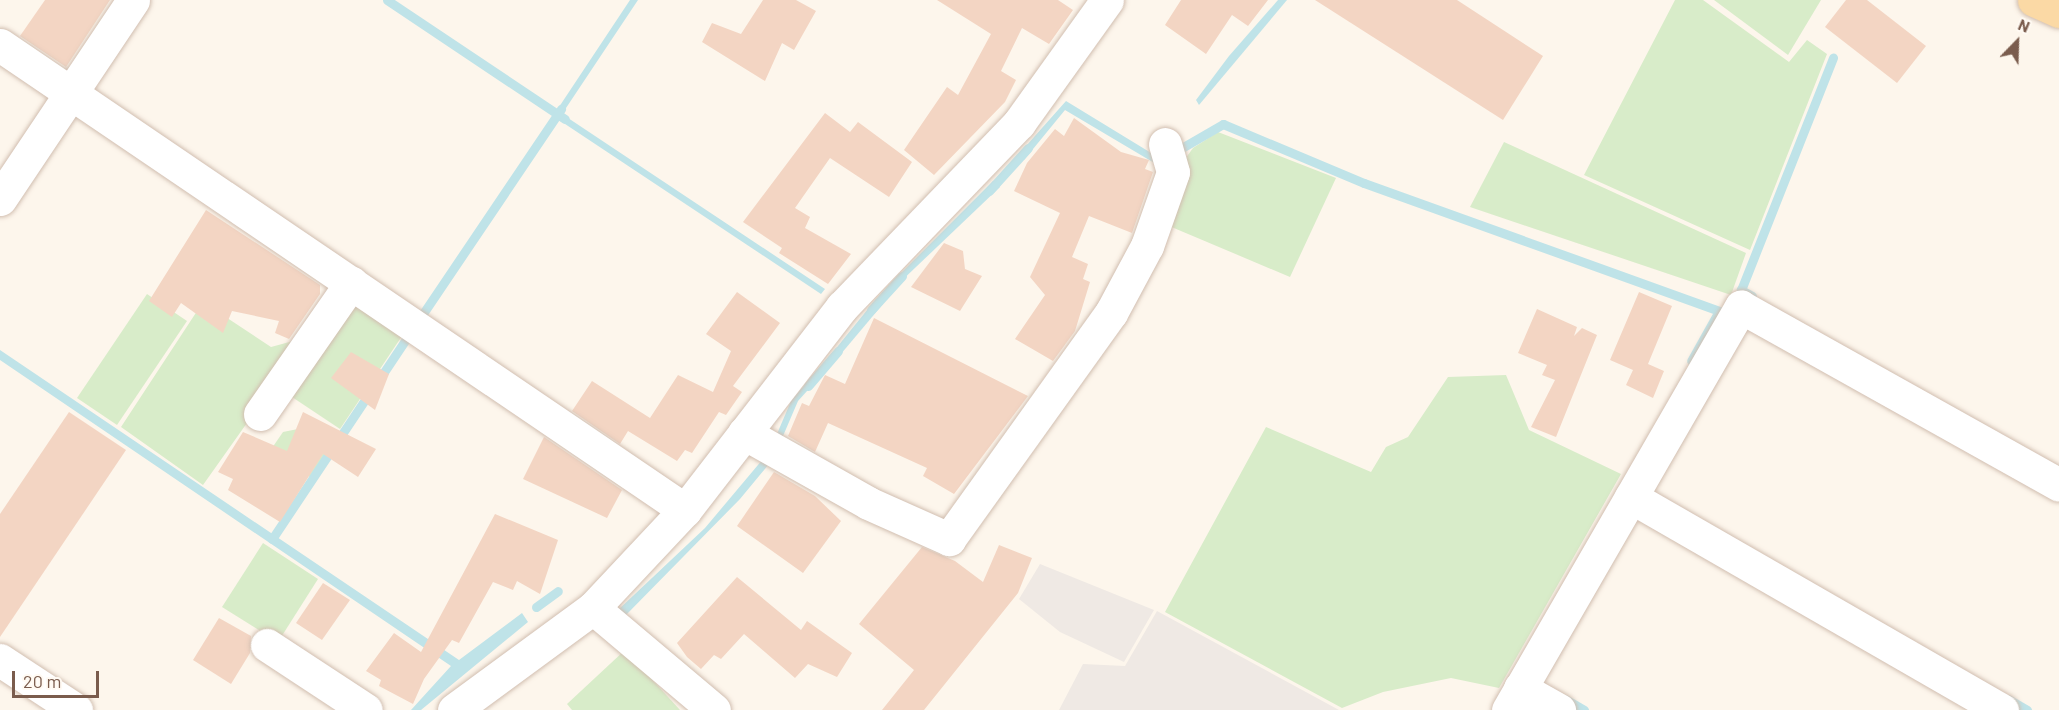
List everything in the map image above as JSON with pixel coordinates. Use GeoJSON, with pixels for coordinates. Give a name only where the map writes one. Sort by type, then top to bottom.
{"type":"FeatureCollection","features":[{"type":"Feature","properties":{"kind":"main road"},"geometry":{"type":"LineString","coordinates":[[2034,0],[2059,11]]}},
{"type":"Feature","properties":{"kind":"street"},"geometry":{"type":"LineString","coordinates":[[0,199],[133,0]]}},
{"type":"Feature","properties":{"kind":"street"},"geometry":{"type":"LineString","coordinates":[[454,710],[593,608],[685,510],[842,307],[1019,123],[1107,0]]}},
{"type":"Feature","properties":{"kind":"street"},"geometry":{"type":"LineString","coordinates":[[0,45],[685,510]]}},
{"type":"Feature","properties":{"kind":"street"},"geometry":{"type":"LineString","coordinates":[[744,433],[868,503],[949,539],[1111,313],[1147,246],[1173,172],[1165,144]]}},
{"type":"Feature","properties":{"kind":"street"},"geometry":{"type":"LineString","coordinates":[[260,414],[351,283]]}},
{"type":"Feature","properties":{"kind":"street"},"geometry":{"type":"LineString","coordinates":[[1559,710],[1514,699],[1741,307],[2059,485]]}},
{"type":"Feature","properties":{"kind":"street"},"geometry":{"type":"LineString","coordinates":[[1631,497],[2002,710]]}},
{"type":"Feature","properties":{"kind":"street"},"geometry":{"type":"LineString","coordinates":[[593,608],[714,710]]}},
{"type":"Feature","properties":{"kind":"street"},"geometry":{"type":"LineString","coordinates":[[267,645],[366,710]]}},
{"type":"Feature","properties":{"kind":"street"},"geometry":{"type":"LineString","coordinates":[[0,660],[76,710]]}},
{"type":"Feature","properties":{"kind":"shaded area"},"geometry":{"type":"Polygon","coordinates":[[[1040,564],[1154,610],[1124,662],[1060,632],[1019,599],[1040,564]]]}},
{"type":"Feature","properties":{"kind":"shaded area"},"geometry":{"type":"Polygon","coordinates":[[[1157,611],[1339,710],[1059,710],[1083,664],[1125,666],[1157,611]]]}},
{"type":"Feature","properties":{"kind":"green space"},"geometry":{"type":"Polygon","coordinates":[[[1675,0],[1703,0],[1789,62],[1807,40],[1827,54],[1750,250],[1584,175],[1675,0]]]}},
{"type":"Feature","properties":{"kind":"green space"},"geometry":{"type":"Polygon","coordinates":[[[1714,0],[1821,0],[1788,55],[1714,0]]]}},
{"type":"Feature","properties":{"kind":"green space"},"geometry":{"type":"Polygon","coordinates":[[[1218,132],[1336,178],[1290,277],[1162,223],[1183,162],[1193,148],[1218,132]]]}},
{"type":"Feature","properties":{"kind":"green space"},"geometry":{"type":"Polygon","coordinates":[[[1504,142],[1746,253],[1731,295],[1470,207],[1504,142]]]}},
{"type":"Feature","properties":{"kind":"green space"},"geometry":{"type":"Polygon","coordinates":[[[344,286],[203,485],[121,427],[203,302],[271,347],[293,341],[344,286]]]}},
{"type":"Feature","properties":{"kind":"green space"},"geometry":{"type":"Polygon","coordinates":[[[147,294],[187,321],[117,425],[77,398],[147,294]]]}},
{"type":"Feature","properties":{"kind":"green space"},"geometry":{"type":"Polygon","coordinates":[[[353,297],[406,330],[340,429],[286,393],[353,297]]]}},
{"type":"Feature","properties":{"kind":"green space"},"geometry":{"type":"Polygon","coordinates":[[[1506,375],[1529,430],[1621,474],[1499,688],[1451,678],[1383,692],[1342,708],[1165,612],[1266,427],[1371,472],[1386,447],[1408,437],[1448,377],[1506,375]]]}},
{"type":"Feature","properties":{"kind":"green space"},"geometry":{"type":"Polygon","coordinates":[[[313,426],[334,440],[310,477],[272,448],[283,432],[313,426]]]}},
{"type":"Feature","properties":{"kind":"green space"},"geometry":{"type":"Polygon","coordinates":[[[263,543],[318,579],[278,642],[222,607],[263,543]]]}},
{"type":"Feature","properties":{"kind":"green space"},"geometry":{"type":"Polygon","coordinates":[[[625,650],[680,710],[572,710],[567,704],[625,650]]]}},
{"type":"Feature","properties":{"kind":"water"},"geometry":{"type":"Polygon","coordinates":[[[630,0],[638,0],[562,114],[825,289],[821,294],[553,116],[630,0]]]}},
{"type":"Feature","properties":{"kind":"water"},"geometry":{"type":"Polygon","coordinates":[[[1278,0],[1287,0],[1199,105],[1196,100],[1229,56],[1278,0]]]}},
{"type":"Feature","properties":{"kind":"water"},"geometry":{"type":"Polygon","coordinates":[[[1066,101],[1161,159],[1156,164],[1065,110],[1024,160],[1018,155],[1066,101]]]}},
{"type":"Feature","properties":{"kind":"water"},"geometry":{"type":"Polygon","coordinates":[[[993,181],[1000,187],[895,287],[891,283],[993,181]]]}},
{"type":"Feature","properties":{"kind":"water"},"geometry":{"type":"Polygon","coordinates":[[[876,299],[883,304],[835,361],[829,357],[876,299]]]}},
{"type":"Feature","properties":{"kind":"water"},"geometry":{"type":"Polygon","coordinates":[[[0,350],[459,660],[522,613],[528,622],[421,710],[411,710],[451,666],[0,360],[0,350]]]}},
{"type":"Feature","properties":{"kind":"water"},"geometry":{"type":"Polygon","coordinates":[[[812,376],[816,381],[798,401],[780,443],[774,441],[791,401],[812,376]]]}},
{"type":"Feature","properties":{"kind":"water"},"geometry":{"type":"Polygon","coordinates":[[[763,459],[769,464],[740,499],[625,616],[618,610],[705,528],[763,459]]]}},
{"type":"Feature","properties":{"kind":"building"},"geometry":{"type":"Polygon","coordinates":[[[45,0],[110,0],[66,67],[20,36],[45,0]]]}},
{"type":"Feature","properties":{"kind":"building"},"geometry":{"type":"Polygon","coordinates":[[[763,0],[796,0],[816,11],[794,50],[782,43],[765,81],[702,42],[712,23],[741,34],[763,0]]]}},
{"type":"Feature","properties":{"kind":"building"},"geometry":{"type":"Polygon","coordinates":[[[937,0],[1058,0],[1073,10],[1049,44],[1022,28],[1001,71],[1016,80],[1005,102],[934,175],[904,150],[947,87],[958,95],[991,34],[937,0]]]}},
{"type":"Feature","properties":{"kind":"building"},"geometry":{"type":"Polygon","coordinates":[[[1181,0],[1268,0],[1248,26],[1232,15],[1206,54],[1165,25],[1181,0]]]}},
{"type":"Feature","properties":{"kind":"building"},"geometry":{"type":"Polygon","coordinates":[[[1315,0],[1457,0],[1543,56],[1503,120],[1315,0]]]}},
{"type":"Feature","properties":{"kind":"building"},"geometry":{"type":"Polygon","coordinates":[[[1846,0],[1867,0],[1926,46],[1897,83],[1825,27],[1846,0]]]}},
{"type":"Feature","properties":{"kind":"building"},"geometry":{"type":"Polygon","coordinates":[[[825,113],[850,132],[858,122],[912,162],[889,197],[830,158],[795,208],[810,217],[805,228],[851,254],[828,284],[779,253],[782,248],[743,222],[825,113]]]}},
{"type":"Feature","properties":{"kind":"building"},"geometry":{"type":"Polygon","coordinates":[[[1074,118],[1121,152],[1149,160],[1145,169],[1153,172],[1132,233],[1089,216],[1072,257],[1088,264],[1083,279],[1090,282],[1075,331],[1053,361],[1015,339],[1045,295],[1030,277],[1060,213],[1014,191],[1027,163],[1055,129],[1064,136],[1074,118]]]}},
{"type":"Feature","properties":{"kind":"building"},"geometry":{"type":"Polygon","coordinates":[[[206,210],[320,285],[320,294],[289,339],[275,333],[279,321],[232,311],[223,333],[181,303],[172,317],[149,301],[206,210]]]}},
{"type":"Feature","properties":{"kind":"building"},"geometry":{"type":"Polygon","coordinates":[[[944,243],[963,251],[965,269],[982,276],[960,311],[911,287],[944,243]]]}},
{"type":"Feature","properties":{"kind":"building"},"geometry":{"type":"Polygon","coordinates":[[[737,292],[780,323],[733,386],[742,392],[726,415],[719,412],[692,453],[685,450],[677,461],[628,431],[620,444],[572,411],[592,381],[650,418],[678,375],[713,392],[731,351],[706,334],[737,292]]]}},
{"type":"Feature","properties":{"kind":"building"},"geometry":{"type":"Polygon","coordinates":[[[1639,292],[1672,306],[1648,364],[1664,371],[1653,398],[1626,385],[1633,370],[1610,360],[1639,292]]]}},
{"type":"Feature","properties":{"kind":"building"},"geometry":{"type":"Polygon","coordinates":[[[1537,309],[1577,327],[1574,336],[1582,328],[1597,335],[1556,437],[1531,427],[1555,380],[1542,375],[1547,365],[1518,353],[1537,309]]]}},
{"type":"Feature","properties":{"kind":"building"},"geometry":{"type":"Polygon","coordinates":[[[874,318],[1028,396],[954,494],[923,476],[927,468],[828,423],[815,452],[788,436],[802,403],[809,406],[825,375],[845,384],[874,318]]]}},
{"type":"Feature","properties":{"kind":"building"},"geometry":{"type":"Polygon","coordinates":[[[351,352],[389,374],[375,410],[331,378],[351,352]]]}},
{"type":"Feature","properties":{"kind":"building"},"geometry":{"type":"Polygon","coordinates":[[[69,412],[126,450],[0,637],[0,514],[69,412]]]}},
{"type":"Feature","properties":{"kind":"building"},"geometry":{"type":"Polygon","coordinates":[[[303,412],[376,449],[358,477],[323,454],[280,522],[228,490],[233,479],[218,472],[243,432],[287,451],[303,412]]]}},
{"type":"Feature","properties":{"kind":"building"},"geometry":{"type":"Polygon","coordinates":[[[544,437],[622,490],[607,518],[523,479],[544,437]]]}},
{"type":"Feature","properties":{"kind":"building"},"geometry":{"type":"Polygon","coordinates":[[[774,472],[815,496],[841,521],[803,573],[737,526],[774,472]]]}},
{"type":"Feature","properties":{"kind":"building"},"geometry":{"type":"Polygon","coordinates":[[[495,514],[558,540],[540,594],[517,581],[513,590],[493,582],[459,643],[452,640],[424,679],[413,704],[379,686],[381,680],[366,671],[394,633],[421,652],[495,514]]]}},
{"type":"Feature","properties":{"kind":"building"},"geometry":{"type":"Polygon","coordinates":[[[999,545],[1032,558],[1018,593],[924,710],[882,710],[914,670],[859,624],[922,547],[955,561],[983,582],[999,545]]]}},
{"type":"Feature","properties":{"kind":"building"},"geometry":{"type":"Polygon","coordinates":[[[737,577],[801,630],[807,621],[852,653],[837,677],[808,664],[795,678],[744,634],[721,659],[714,655],[701,669],[687,657],[677,643],[737,577]]]}},
{"type":"Feature","properties":{"kind":"building"},"geometry":{"type":"Polygon","coordinates":[[[323,583],[350,600],[322,640],[296,623],[323,583]]]}},
{"type":"Feature","properties":{"kind":"building"},"geometry":{"type":"Polygon","coordinates":[[[219,618],[251,636],[250,653],[231,684],[193,660],[219,618]]]}},
{"type":"Feature","properties":{"kind":"waterway"},"geometry":{"type":"LineString","coordinates":[[387,0],[565,119]]}},
{"type":"Feature","properties":{"kind":"waterway"},"geometry":{"type":"LineString","coordinates":[[1752,296],[1741,290],[1833,58]]}},
{"type":"Feature","properties":{"kind":"waterway"},"geometry":{"type":"LineString","coordinates":[[418,321],[561,109]]}},
{"type":"Feature","properties":{"kind":"waterway"},"geometry":{"type":"LineString","coordinates":[[1173,153],[1223,124],[1364,183],[1719,311],[1691,361]]}},
{"type":"Feature","properties":{"kind":"waterway"},"geometry":{"type":"LineString","coordinates":[[989,191],[1028,148]]}},
{"type":"Feature","properties":{"kind":"waterway"},"geometry":{"type":"LineString","coordinates":[[871,310],[902,276]]}},
{"type":"Feature","properties":{"kind":"waterway"},"geometry":{"type":"LineString","coordinates":[[378,381],[410,333]]}},
{"type":"Feature","properties":{"kind":"waterway"},"geometry":{"type":"LineString","coordinates":[[808,386],[838,351]]}},
{"type":"Feature","properties":{"kind":"waterway"},"geometry":{"type":"LineString","coordinates":[[272,539],[370,392]]}},
{"type":"Feature","properties":{"kind":"waterway"},"geometry":{"type":"LineString","coordinates":[[536,607],[558,591]]}},
{"type":"Feature","properties":{"kind":"waterway"},"geometry":{"type":"LineString","coordinates":[[1565,699],[1584,710]]}},
{"type":"Feature","properties":{"kind":"waterway"},"geometry":{"type":"LineString","coordinates":[[2008,699],[2027,710]]}}]}
